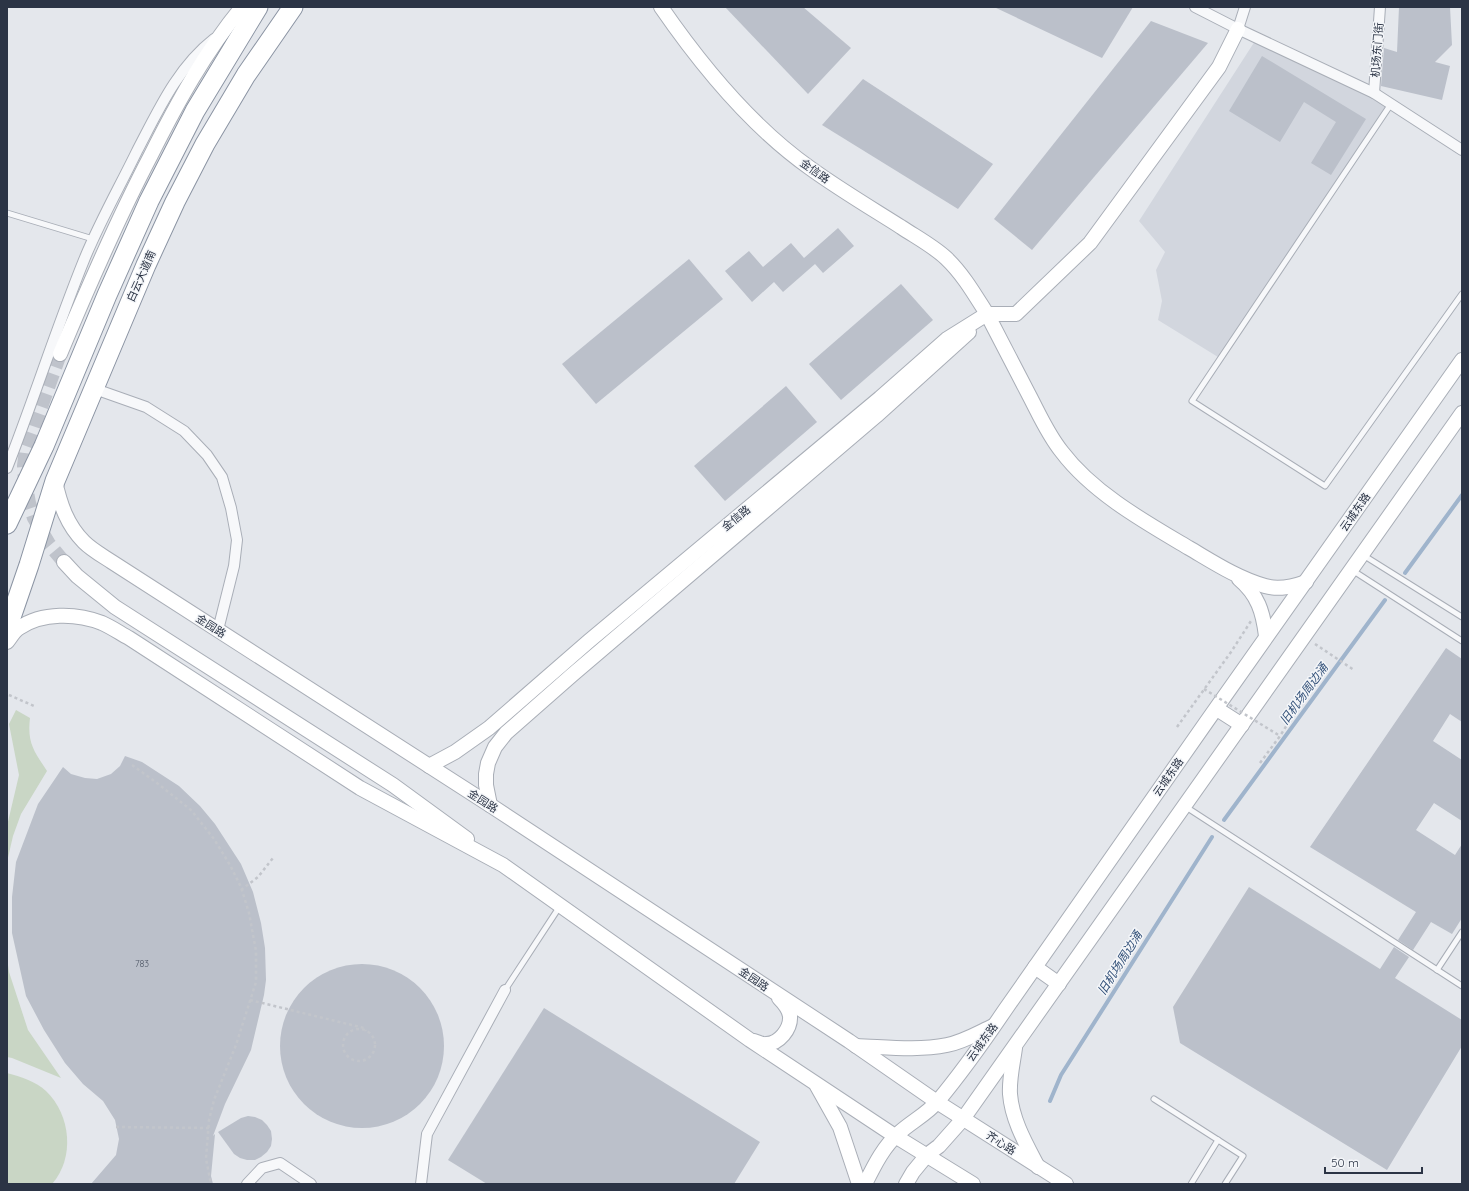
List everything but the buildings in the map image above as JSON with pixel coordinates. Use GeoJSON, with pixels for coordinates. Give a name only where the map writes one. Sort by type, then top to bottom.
{"type":"FeatureCollection","features":[{"type":"Feature","properties":{"kind":"highway"},"geometry":{"type":"LineString","coordinates":[[7,524],[44,446],[112,282],[149,201],[195,111],[258,7]]}},
{"type":"Feature","properties":{"kind":"highway","name":"白云大道南"},"geometry":{"type":"LineString","coordinates":[[7,629],[29,565],[55,480],[95,389],[122,320],[150,258],[194,164],[215,127],[246,76],[293,7]]}},
{"type":"Feature","properties":{"kind":"highway","name":"白云大道南"},"geometry":{"type":"LineString","coordinates":[[7,602],[29,565]]}},
{"type":"Feature","properties":{"kind":"main road"},"geometry":{"type":"LineString","coordinates":[[60,354],[110,240],[148,159],[185,90],[223,32],[242,7]]}},
{"type":"Feature","properties":{"kind":"main road","name":"金信路"},"geometry":{"type":"LineString","coordinates":[[660,7],[701,61],[765,130],[790,153],[810,168],[946,258],[968,286],[987,314]]}},
{"type":"Feature","properties":{"kind":"main road"},"geometry":{"type":"LineString","coordinates":[[1238,29],[1219,68],[1090,243],[1016,314],[987,314],[1051,438],[1071,464],[1105,494],[1145,521],[1232,573],[1266,586],[1279,588],[1292,587],[1306,582]]}},
{"type":"Feature","properties":{"kind":"main road","name":"金信路"},"geometry":{"type":"LineString","coordinates":[[429,766],[455,752],[489,728],[589,641],[874,403],[947,339],[987,314]]}},
{"type":"Feature","properties":{"kind":"main road","name":"金信路"},"geometry":{"type":"LineString","coordinates":[[490,805],[486,785],[488,763],[495,747],[506,733],[876,416],[955,346],[987,314]]}},
{"type":"Feature","properties":{"kind":"main road","name":"云城东路"},"geometry":{"type":"LineString","coordinates":[[865,1184],[881,1154],[895,1136],[937,1102],[972,1057],[1166,779],[1217,709],[1266,636],[1306,582],[1462,360]]}},
{"type":"Feature","properties":{"kind":"main road"},"geometry":{"type":"LineString","coordinates":[[906,1184],[913,1172],[927,1155],[939,1146],[963,1119],[1462,413]]}},
{"type":"Feature","properties":{"kind":"main road","name":"金园路"},"geometry":{"type":"LineString","coordinates":[[55,480],[61,505],[72,527],[85,543],[112,562],[490,805],[856,1046],[937,1102]]}},
{"type":"Feature","properties":{"kind":"main road"},"geometry":{"type":"LineString","coordinates":[[64,562],[77,576],[115,607],[393,785],[560,906],[750,1040],[895,1136],[973,1184]]}},
{"type":"Feature","properties":{"kind":"main road"},"geometry":{"type":"LineString","coordinates":[[1232,573],[1254,594],[1264,620],[1266,636]]}},
{"type":"Feature","properties":{"kind":"main road"},"geometry":{"type":"LineString","coordinates":[[7,642],[18,628],[35,620],[57,616],[79,616],[103,623],[129,638],[360,788],[424,824],[503,865]]}},
{"type":"Feature","properties":{"kind":"main road"},"geometry":{"type":"LineString","coordinates":[[1217,709],[1242,725]]}},
{"type":"Feature","properties":{"kind":"main road"},"geometry":{"type":"LineString","coordinates":[[1034,967],[1059,984]]}},
{"type":"Feature","properties":{"kind":"main road"},"geometry":{"type":"LineString","coordinates":[[750,1040],[767,1045],[779,1039],[787,1032],[790,1017],[786,1006],[774,992]]}},
{"type":"Feature","properties":{"kind":"main road"},"geometry":{"type":"LineString","coordinates":[[856,1046],[922,1048],[948,1045],[965,1040],[994,1026]]}},
{"type":"Feature","properties":{"kind":"main road"},"geometry":{"type":"LineString","coordinates":[[1015,1046],[1010,1081],[1012,1108],[1020,1130],[1038,1167]]}},
{"type":"Feature","properties":{"kind":"main road"},"geometry":{"type":"LineString","coordinates":[[816,1084],[840,1127],[859,1184]]}},
{"type":"Feature","properties":{"kind":"main road","name":"齐心路"},"geometry":{"type":"LineString","coordinates":[[937,1102],[1066,1184]]}},
{"type":"Feature","properties":{"kind":"street"},"geometry":{"type":"LineString","coordinates":[[1195,7],[1238,29],[1374,93],[1392,103],[1462,150]]}},
{"type":"Feature","properties":{"kind":"street"},"geometry":{"type":"LineString","coordinates":[[1238,29],[1245,7]]}},
{"type":"Feature","properties":{"kind":"street","name":"机场东门街"},"geometry":{"type":"LineString","coordinates":[[1374,93],[1380,7]]}},
{"type":"Feature","properties":{"kind":"street"},"geometry":{"type":"LineString","coordinates":[[7,468],[63,315],[93,239],[159,108],[173,85],[198,53],[223,32]]}},
{"type":"Feature","properties":{"kind":"street"},"geometry":{"type":"LineString","coordinates":[[95,389],[146,407],[184,432],[207,455],[222,477],[231,508],[237,540],[234,566],[218,630]]}},
{"type":"Feature","properties":{"kind":"street"},"geometry":{"type":"LineString","coordinates":[[421,1184],[427,1134],[505,990]]}},
{"type":"Feature","properties":{"kind":"street"},"geometry":{"type":"LineString","coordinates":[[247,1184],[262,1168],[280,1163],[311,1184]]}},
{"type":"Feature","properties":{"kind":"lane"},"geometry":{"type":"LineString","coordinates":[[1392,103],[1192,401],[1325,486],[1462,294]]}},
{"type":"Feature","properties":{"kind":"lane"},"geometry":{"type":"LineString","coordinates":[[7,213],[93,239]]}},
{"type":"Feature","properties":{"kind":"lane"},"geometry":{"type":"LineString","coordinates":[[1362,555],[1462,617]]}},
{"type":"Feature","properties":{"kind":"lane"},"geometry":{"type":"LineString","coordinates":[[1352,570],[1462,641]]}},
{"type":"Feature","properties":{"kind":"lane"},"geometry":{"type":"LineString","coordinates":[[1184,806],[1462,986]]}},
{"type":"Feature","properties":{"kind":"lane"},"geometry":{"type":"LineString","coordinates":[[505,990],[560,906]]}},
{"type":"Feature","properties":{"kind":"lane"},"geometry":{"type":"LineString","coordinates":[[1437,970],[1462,932]]}},
{"type":"Feature","properties":{"kind":"lane"},"geometry":{"type":"LineString","coordinates":[[1154,1099],[1243,1156],[1225,1184]]}},
{"type":"Feature","properties":{"kind":"lane"},"geometry":{"type":"LineString","coordinates":[[1191,1184],[1218,1140]]}},
{"type":"Feature","properties":{"kind":"path"},"geometry":{"type":"LineString","coordinates":[[1177,727],[1231,652],[1252,619]]}},
{"type":"Feature","properties":{"kind":"path"},"geometry":{"type":"LineString","coordinates":[[1304,637],[1354,670]]}},
{"type":"Feature","properties":{"kind":"path"},"geometry":{"type":"LineString","coordinates":[[1204,689],[1280,736]]}},
{"type":"Feature","properties":{"kind":"path"},"geometry":{"type":"LineString","coordinates":[[9,695],[34,706]]}},
{"type":"Feature","properties":{"kind":"path"},"geometry":{"type":"LineString","coordinates":[[1260,763],[1302,702]]}},
{"type":"Feature","properties":{"kind":"path"},"geometry":{"type":"LineString","coordinates":[[132,765],[191,810],[214,839],[226,859],[241,890],[249,913],[256,951],[256,982],[236,1045],[214,1100],[206,1159],[210,1184]]}},
{"type":"Feature","properties":{"kind":"path"},"geometry":{"type":"LineString","coordinates":[[241,890],[258,877],[273,858]]}},
{"type":"Feature","properties":{"kind":"path"},"geometry":{"type":"LineString","coordinates":[[250,1000],[364,1028],[375,1041],[374,1052],[366,1059],[356,1061],[347,1056],[343,1046],[346,1037],[354,1030],[366,1031]]}},
{"type":"Feature","properties":{"kind":"path"},"geometry":{"type":"LineString","coordinates":[[116,1127],[209,1128]]}},
{"type":"Feature","properties":{"kind":"shaded area"},"geometry":{"type":"Polygon","coordinates":[[[1255,41],[1388,105],[1218,357],[1158,320],[1162,301],[1156,270],[1165,252],[1139,221],[1255,41]]]}},
{"type":"Feature","properties":{"kind":"green space"},"geometry":{"type":"Polygon","coordinates":[[[16,710],[30,718],[29,727],[32,746],[47,771],[21,814],[13,836],[7,862],[7,826],[19,775],[9,724],[16,710]]]}},
{"type":"Feature","properties":{"kind":"green space"},"geometry":{"type":"Polygon","coordinates":[[[7,958],[9,972],[28,1030],[61,1078],[7,1057],[7,958]]]}},
{"type":"Feature","properties":{"kind":"green space"},"geometry":{"type":"Polygon","coordinates":[[[7,1073],[28,1080],[42,1088],[54,1101],[61,1112],[65,1124],[67,1149],[59,1174],[52,1184],[7,1184],[7,1073]]]}},
{"type":"Feature","properties":{"kind":"waterway","name":"旧机场周边涌"},"geometry":{"type":"LineString","coordinates":[[1405,573],[1462,495]]}},
{"type":"Feature","properties":{"kind":"waterway","name":"旧机场周边涌"},"geometry":{"type":"LineString","coordinates":[[1224,820],[1385,600]]}},
{"type":"Feature","properties":{"kind":"waterway","name":"旧机场周边涌"},"geometry":{"type":"LineString","coordinates":[[1050,1101],[1061,1075],[1212,837]]}},
{"type":"Feature","properties":{"kind":"tunnel"},"geometry":{"type":"LineString","coordinates":[[60,354],[26,449],[24,466],[29,503],[34,518],[49,544],[64,562]]}}]}
